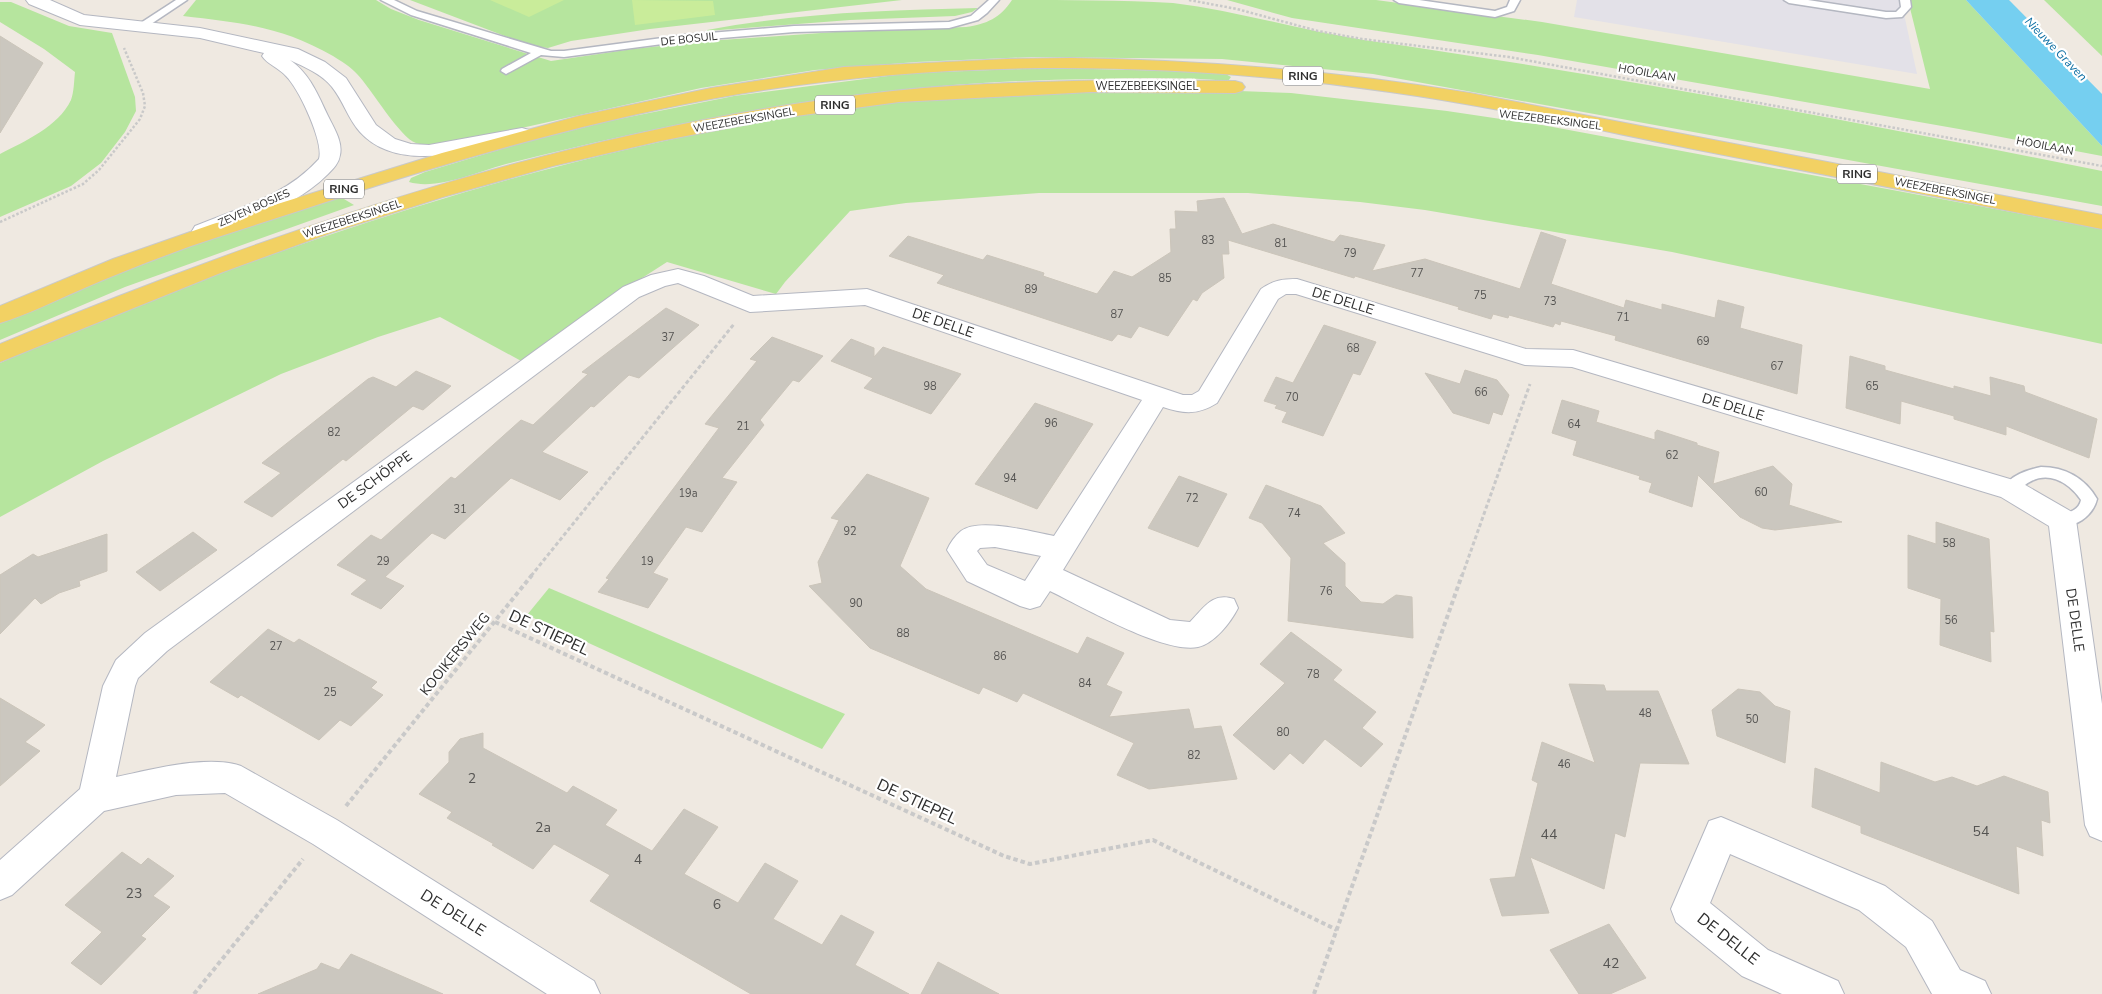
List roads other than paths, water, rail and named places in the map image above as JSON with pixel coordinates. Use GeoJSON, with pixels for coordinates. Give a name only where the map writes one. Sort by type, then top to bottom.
{"type":"FeatureCollection","features":[{"type":"Feature","properties":{"kind":"main road","name":"WEEZEBEEKSINGEL"},"geometry":{"type":"LineString","coordinates":[[0,314],[161,249],[364,182],[528,133],[650,104],[740,88],[848,73],[989,64],[1073,63],[1180,66],[1327,78],[1553,113],[1612,127],[2102,222]]}},
{"type":"Feature","properties":{"kind":"main road","name":"WEEZEBEEKSINGEL"},"geometry":{"type":"LineString","coordinates":[[0,354],[86,316],[248,254],[380,209],[522,167],[629,141],[730,121],[891,97],[1063,86],[1230,86],[1340,94],[1612,127]]}},
{"type":"Feature","properties":{"kind":"street","name":"ZEVEN BOSJES"},"geometry":{"type":"LineString","coordinates":[[35,0],[80,20],[139,28],[200,32],[291,53],[318,66],[339,82],[368,129],[388,143],[409,150],[429,151],[528,133]]}},
{"type":"Feature","properties":{"kind":"street","name":"ZEVEN BOSJES"},"geometry":{"type":"LineString","coordinates":[[161,249],[273,202],[316,175],[330,159],[330,144],[298,75],[280,61],[238,40]]}},
{"type":"Feature","properties":{"kind":"street","name":"DE SCHÖPPE"},"geometry":{"type":"LineString","coordinates":[[95,797],[119,686],[127,669],[156,642],[631,292],[658,280],[678,276],[696,280],[750,304]]}},
{"type":"Feature","properties":{"kind":"street","name":"DE DELLE"},"geometry":{"type":"LineString","coordinates":[[750,304],[867,297],[1182,404],[1197,404],[1208,397],[1269,294],[1281,286],[1297,287],[1525,357],[1573,359],[2010,489],[2062,520],[2102,825]]}},
{"type":"Feature","properties":{"kind":"street"},"geometry":{"type":"LineString","coordinates":[[1061,549],[995,536],[972,538],[961,550],[977,573],[1024,596],[1030,597],[1045,575],[1158,395]]}},
{"type":"Feature","properties":{"kind":"street"},"geometry":{"type":"LineString","coordinates":[[1045,575],[1167,633],[1197,634],[1222,608]]}},
{"type":"Feature","properties":{"kind":"street","name":"DE DELLE"},"geometry":{"type":"LineString","coordinates":[[95,797],[176,780],[229,776],[325,832],[581,994]]}},
{"type":"Feature","properties":{"kind":"street"},"geometry":{"type":"LineString","coordinates":[[0,883],[95,797]]}},
{"type":"Feature","properties":{"kind":"street","name":"DE DELLE"},"geometry":{"type":"LineString","coordinates":[[1825,994],[1755,963],[1689,909],[1722,833],[1872,898],[1918,934],[1951,991]]}},
{"type":"Feature","properties":{"kind":"lane"},"geometry":{"type":"LineString","coordinates":[[139,28],[182,0]]}},
{"type":"Feature","properties":{"kind":"lane","name":"DE BOSUIL"},"geometry":{"type":"LineString","coordinates":[[386,0],[414,13],[539,52],[564,54],[685,38],[794,29],[949,25],[969,21],[984,13],[994,0]]}},
{"type":"Feature","properties":{"kind":"lane"},"geometry":{"type":"LineString","coordinates":[[1399,0],[1495,14],[1511,9],[1515,0]]}},
{"type":"Feature","properties":{"kind":"lane"},"geometry":{"type":"LineString","coordinates":[[1789,0],[1886,15],[1899,15],[1906,7],[1905,0]]}},
{"type":"Feature","properties":{"kind":"lane"},"geometry":{"type":"LineString","coordinates":[[506,71],[539,52]]}},
{"type":"Feature","properties":{"kind":"lane"},"geometry":{"type":"LineString","coordinates":[[2010,489],[2024,478],[2038,472],[2051,471],[2066,476],[2081,486],[2089,499],[2087,508],[2077,516],[2062,520]]}},
{"type":"Feature","properties":{"kind":"water","name":"Nieuwe Graven"},"geometry":{"type":"Polygon","coordinates":[[[1966,0],[2009,0],[2102,94],[2102,146],[1966,0]]]}}]}
